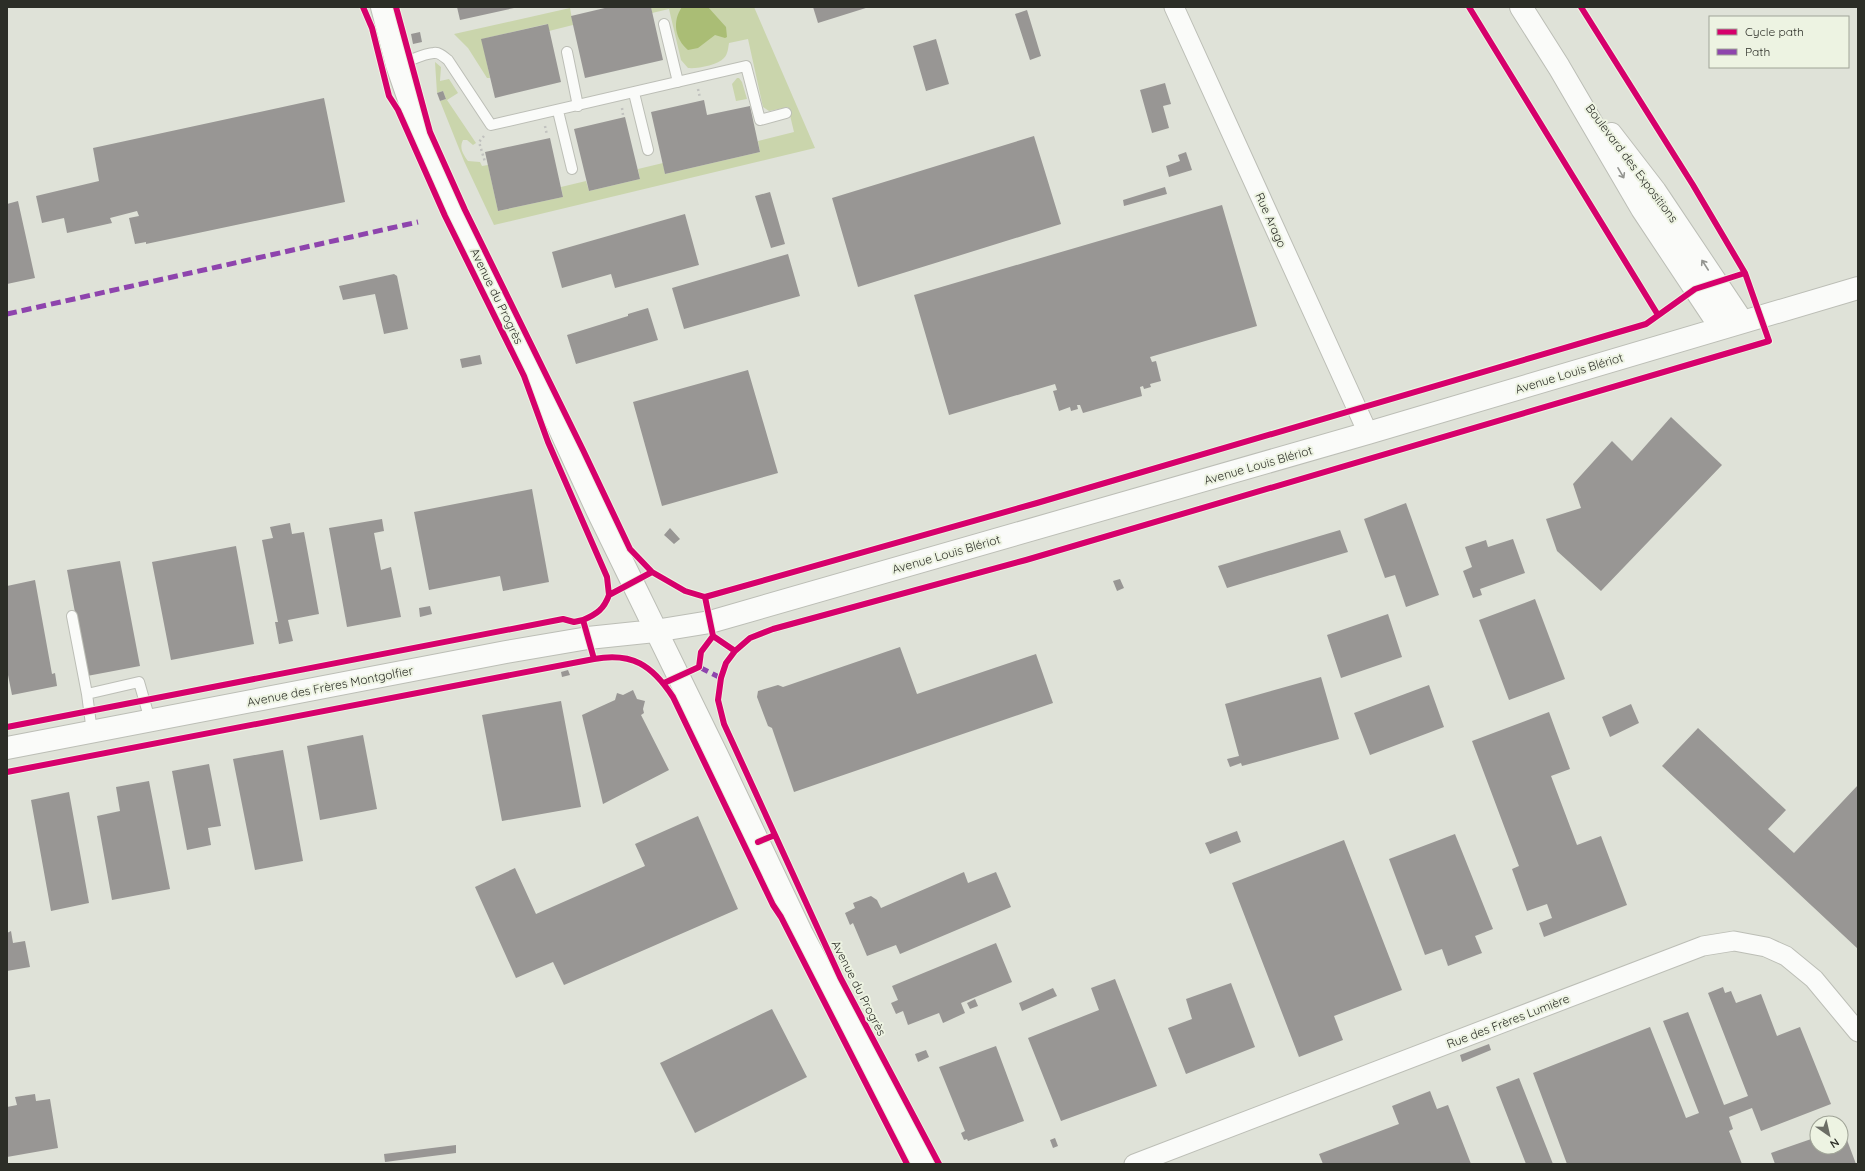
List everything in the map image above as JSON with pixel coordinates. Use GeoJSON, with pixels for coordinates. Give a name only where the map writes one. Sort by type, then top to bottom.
{"type":"FeatureCollection","features":[{"type":"Feature","properties":{"kind":"street","name":"Avenue du Progrès"},"geometry":{"type":"LineString","coordinates":[[382,7],[398,65],[418,126],[449,199],[534,373],[655,631],[716,753],[801,932],[923,1164]]}},
{"type":"Feature","properties":{"kind":"street","name":"Rue Arago"},"geometry":{"type":"LineString","coordinates":[[1174,7],[1368,433]]}},
{"type":"Feature","properties":{"kind":"street","name":"Boulevard des Expositions"},"geometry":{"type":"LineString","coordinates":[[1522,7],[1642,209],[1721,328]]}},
{"type":"Feature","properties":{"kind":"street","name":"Boulevard des Expositions"},"geometry":{"type":"LineString","coordinates":[[1559,67],[1655,191],[1742,321]]}},
{"type":"Feature","properties":{"kind":"street","name":"Avenue Louis Blériot"},"geometry":{"type":"LineString","coordinates":[[655,631],[710,622],[1368,433],[1742,321],[1858,288]]}},
{"type":"Feature","properties":{"kind":"street","name":"Avenue des Frères Montgolfier"},"geometry":{"type":"LineString","coordinates":[[7,748],[514,651],[588,638],[655,631]]}},
{"type":"Feature","properties":{"kind":"street","name":"Rue des Frères Lumière"},"geometry":{"type":"LineString","coordinates":[[1134,1164],[1703,946],[1734,941],[1766,947],[1786,956],[1814,979],[1858,1032]]}},
{"type":"Feature","properties":{"kind":"lane"},"geometry":{"type":"LineString","coordinates":[[664,24],[678,82]]}},
{"type":"Feature","properties":{"kind":"lane"},"geometry":{"type":"LineString","coordinates":[[398,65],[435,52],[442,55],[448,60],[491,124],[578,106],[746,66],[760,120],[786,113]]}},
{"type":"Feature","properties":{"kind":"lane"},"geometry":{"type":"LineString","coordinates":[[567,52],[578,106]]}},
{"type":"Feature","properties":{"kind":"lane"},"geometry":{"type":"LineString","coordinates":[[634,93],[648,150]]}},
{"type":"Feature","properties":{"kind":"lane"},"geometry":{"type":"LineString","coordinates":[[558,110],[572,169]]}},
{"type":"Feature","properties":{"kind":"lane"},"geometry":{"type":"LineString","coordinates":[[72,616],[87,694],[92,732]]}},
{"type":"Feature","properties":{"kind":"lane"},"geometry":{"type":"LineString","coordinates":[[87,694],[139,682],[150,720]]}},
{"type":"Feature","properties":{"kind":"path"},"geometry":{"type":"LineString","coordinates":[[695,78],[700,98]]}},
{"type":"Feature","properties":{"kind":"shaded area"},"geometry":{"type":"Polygon","coordinates":[[[651,7],[754,7],[815,148],[494,225],[464,161],[440,101],[446,99],[443,91],[437,93],[435,62],[441,67],[440,81],[449,79],[458,93],[447,100],[476,143],[473,145],[467,140],[463,140],[461,146],[463,153],[468,161],[480,162],[482,166],[488,165],[498,211],[563,197],[561,187],[586,181],[589,191],[640,179],[638,169],[663,163],[665,174],[760,152],[758,141],[794,132],[788,107],[769,111],[763,107],[748,39],[729,43],[728,51],[725,56],[717,63],[702,67],[688,68],[681,60],[669,9],[652,13],[651,7]]]}},
{"type":"Feature","properties":{"kind":"shaded area"},"geometry":{"type":"Polygon","coordinates":[[[682,7],[708,7],[726,27],[727,37],[725,38],[715,35],[698,48],[688,50],[680,41],[676,30],[677,18],[682,7]]]}},
{"type":"Feature","properties":{"kind":"shaded area"},"geometry":{"type":"Polygon","coordinates":[[[570,8],[573,25],[549,31],[547,24],[482,39],[490,78],[487,78],[468,48],[454,34],[570,8]]]}},
{"type":"Feature","properties":{"kind":"shaded area"},"geometry":{"type":"Polygon","coordinates":[[[737,78],[739,78],[742,82],[747,99],[736,101],[732,84],[737,78]]]}},
{"type":"Feature","properties":{"kind":"building"},"geometry":{"type":"Polygon","coordinates":[[[457,7],[514,7],[514,8],[460,20],[457,7]]]}},
{"type":"Feature","properties":{"kind":"building"},"geometry":{"type":"Polygon","coordinates":[[[609,7],[651,7],[663,60],[585,78],[571,16],[609,7]]]}},
{"type":"Feature","properties":{"kind":"building"},"geometry":{"type":"Polygon","coordinates":[[[813,7],[869,7],[818,23],[813,7]]]}},
{"type":"Feature","properties":{"kind":"building"},"geometry":{"type":"Polygon","coordinates":[[[1027,10],[1041,56],[1030,60],[1015,14],[1027,10]]]}},
{"type":"Feature","properties":{"kind":"building"},"geometry":{"type":"Polygon","coordinates":[[[548,24],[561,82],[495,98],[481,39],[548,24]]]}},
{"type":"Feature","properties":{"kind":"building"},"geometry":{"type":"Polygon","coordinates":[[[420,32],[422,42],[413,44],[411,34],[420,32]]]}},
{"type":"Feature","properties":{"kind":"building"},"geometry":{"type":"Polygon","coordinates":[[[936,39],[949,84],[926,91],[913,46],[936,39]]]}},
{"type":"Feature","properties":{"kind":"building"},"geometry":{"type":"Polygon","coordinates":[[[1165,83],[1171,104],[1163,106],[1169,128],[1152,133],[1140,90],[1165,83]]]}},
{"type":"Feature","properties":{"kind":"building"},"geometry":{"type":"Polygon","coordinates":[[[443,91],[446,99],[440,101],[437,93],[443,91]]]}},
{"type":"Feature","properties":{"kind":"building"},"geometry":{"type":"Polygon","coordinates":[[[324,98],[345,202],[146,244],[146,242],[135,244],[129,218],[139,216],[137,211],[110,218],[112,223],[67,233],[64,218],[42,223],[36,196],[99,181],[93,148],[324,98]]]}},
{"type":"Feature","properties":{"kind":"building"},"geometry":{"type":"Polygon","coordinates":[[[704,100],[707,115],[750,106],[760,152],[665,174],[651,112],[704,100]]]}},
{"type":"Feature","properties":{"kind":"building"},"geometry":{"type":"Polygon","coordinates":[[[625,117],[640,179],[589,191],[574,129],[625,117]]]}},
{"type":"Feature","properties":{"kind":"building"},"geometry":{"type":"Polygon","coordinates":[[[1034,136],[1061,224],[858,287],[832,198],[1034,136]]]}},
{"type":"Feature","properties":{"kind":"building"},"geometry":{"type":"Polygon","coordinates":[[[550,138],[563,197],[498,211],[485,152],[550,138]]]}},
{"type":"Feature","properties":{"kind":"building"},"geometry":{"type":"Polygon","coordinates":[[[1186,152],[1192,170],[1169,177],[1166,166],[1180,161],[1178,155],[1186,152]]]}},
{"type":"Feature","properties":{"kind":"building"},"geometry":{"type":"Polygon","coordinates":[[[1165,187],[1167,194],[1124,206],[1123,200],[1165,187]]]}},
{"type":"Feature","properties":{"kind":"building"},"geometry":{"type":"Polygon","coordinates":[[[770,192],[785,244],[771,248],[755,196],[770,192]]]}},
{"type":"Feature","properties":{"kind":"building"},"geometry":{"type":"Polygon","coordinates":[[[18,201],[35,278],[7,284],[7,204],[18,201]]]}},
{"type":"Feature","properties":{"kind":"building"},"geometry":{"type":"Polygon","coordinates":[[[1222,205],[1257,326],[1150,357],[1152,362],[1156,361],[1161,381],[1150,384],[1151,387],[1144,389],[1143,386],[1140,387],[1142,396],[1083,413],[1080,405],[1077,405],[1078,409],[1071,411],[1070,407],[1059,411],[1053,391],[1057,390],[1055,384],[949,415],[914,295],[1222,205]]]}},
{"type":"Feature","properties":{"kind":"building"},"geometry":{"type":"Polygon","coordinates":[[[685,214],[699,265],[615,288],[611,274],[562,288],[552,252],[685,214]]]}},
{"type":"Feature","properties":{"kind":"building"},"geometry":{"type":"Polygon","coordinates":[[[788,254],[800,296],[684,329],[672,288],[788,254]]]}},
{"type":"Feature","properties":{"kind":"building"},"geometry":{"type":"Polygon","coordinates":[[[394,274],[397,276],[408,329],[384,334],[375,294],[343,300],[339,286],[394,274]]]}},
{"type":"Feature","properties":{"kind":"building"},"geometry":{"type":"Polygon","coordinates":[[[648,308],[658,340],[576,364],[567,335],[628,316],[628,314],[648,308]]]}},
{"type":"Feature","properties":{"kind":"building"},"geometry":{"type":"Polygon","coordinates":[[[480,355],[482,364],[462,368],[460,359],[480,355]]]}},
{"type":"Feature","properties":{"kind":"building"},"geometry":{"type":"Polygon","coordinates":[[[748,370],[778,473],[662,506],[633,402],[748,370]]]}},
{"type":"Feature","properties":{"kind":"building"},"geometry":{"type":"Polygon","coordinates":[[[1671,417],[1722,465],[1601,591],[1557,551],[1546,519],[1581,508],[1573,484],[1612,441],[1632,461],[1671,417]]]}},
{"type":"Feature","properties":{"kind":"building"},"geometry":{"type":"Polygon","coordinates":[[[532,489],[549,582],[503,591],[500,576],[429,590],[414,512],[532,489]]]}},
{"type":"Feature","properties":{"kind":"building"},"geometry":{"type":"Polygon","coordinates":[[[1406,503],[1439,595],[1406,607],[1395,575],[1385,578],[1364,519],[1406,503]]]}},
{"type":"Feature","properties":{"kind":"building"},"geometry":{"type":"Polygon","coordinates":[[[382,519],[384,531],[374,533],[381,570],[391,567],[401,617],[347,627],[329,528],[382,519]]]}},
{"type":"Feature","properties":{"kind":"building"},"geometry":{"type":"Polygon","coordinates":[[[290,523],[292,534],[304,532],[319,614],[288,620],[293,641],[279,644],[275,622],[278,622],[262,540],[273,538],[270,527],[290,523]]]}},
{"type":"Feature","properties":{"kind":"building"},"geometry":{"type":"Polygon","coordinates":[[[670,528],[680,539],[674,544],[664,535],[670,528]]]}},
{"type":"Feature","properties":{"kind":"building"},"geometry":{"type":"Polygon","coordinates":[[[1340,530],[1348,552],[1227,588],[1218,566],[1340,530]]]}},
{"type":"Feature","properties":{"kind":"building"},"geometry":{"type":"Polygon","coordinates":[[[1513,539],[1525,573],[1480,589],[1482,595],[1473,598],[1463,571],[1472,567],[1465,547],[1486,540],[1488,547],[1513,539]]]}},
{"type":"Feature","properties":{"kind":"building"},"geometry":{"type":"Polygon","coordinates":[[[236,546],[254,644],[171,660],[152,562],[236,546]]]}},
{"type":"Feature","properties":{"kind":"building"},"geometry":{"type":"Polygon","coordinates":[[[120,561],[140,666],[87,676],[67,570],[120,561]]]}},
{"type":"Feature","properties":{"kind":"building"},"geometry":{"type":"Polygon","coordinates":[[[1120,579],[1124,588],[1117,591],[1113,581],[1120,579]]]}},
{"type":"Feature","properties":{"kind":"building"},"geometry":{"type":"Polygon","coordinates":[[[35,580],[52,674],[55,673],[57,686],[12,695],[7,670],[7,586],[35,580]]]}},
{"type":"Feature","properties":{"kind":"building"},"geometry":{"type":"Polygon","coordinates":[[[1535,599],[1565,679],[1509,700],[1479,620],[1535,599]]]}},
{"type":"Feature","properties":{"kind":"building"},"geometry":{"type":"Polygon","coordinates":[[[430,606],[432,614],[420,617],[419,608],[430,606]]]}},
{"type":"Feature","properties":{"kind":"building"},"geometry":{"type":"Polygon","coordinates":[[[1388,614],[1402,657],[1341,678],[1327,635],[1388,614]]]}},
{"type":"Feature","properties":{"kind":"building"},"geometry":{"type":"Polygon","coordinates":[[[900,647],[917,694],[1036,654],[1053,703],[794,792],[772,728],[768,726],[757,697],[758,691],[778,685],[783,687],[900,647]]]}},
{"type":"Feature","properties":{"kind":"building"},"geometry":{"type":"Polygon","coordinates":[[[568,670],[570,675],[562,677],[561,672],[568,670]]]}},
{"type":"Feature","properties":{"kind":"building"},"geometry":{"type":"Polygon","coordinates":[[[1321,677],[1339,739],[1242,766],[1241,763],[1230,767],[1227,759],[1239,756],[1225,704],[1321,677]]]}},
{"type":"Feature","properties":{"kind":"building"},"geometry":{"type":"Polygon","coordinates":[[[1429,685],[1444,727],[1370,755],[1354,713],[1429,685]]]}},
{"type":"Feature","properties":{"kind":"building"},"geometry":{"type":"Polygon","coordinates":[[[633,690],[637,699],[645,701],[643,709],[644,713],[641,715],[669,770],[603,804],[582,715],[615,700],[617,693],[623,695],[633,690]]]}},
{"type":"Feature","properties":{"kind":"building"},"geometry":{"type":"Polygon","coordinates":[[[561,701],[581,807],[502,821],[482,715],[561,701]]]}},
{"type":"Feature","properties":{"kind":"building"},"geometry":{"type":"Polygon","coordinates":[[[1631,704],[1639,723],[1610,737],[1602,717],[1631,704]]]}},
{"type":"Feature","properties":{"kind":"building"},"geometry":{"type":"Polygon","coordinates":[[[1549,712],[1570,769],[1551,776],[1577,845],[1601,836],[1627,905],[1544,937],[1539,923],[1552,918],[1547,904],[1527,911],[1512,869],[1519,866],[1472,741],[1549,712]]]}},
{"type":"Feature","properties":{"kind":"building"},"geometry":{"type":"Polygon","coordinates":[[[1698,728],[1786,810],[1768,829],[1794,853],[1858,785],[1858,949],[1662,766],[1698,728]]]}},
{"type":"Feature","properties":{"kind":"building"},"geometry":{"type":"Polygon","coordinates":[[[363,735],[377,809],[320,820],[307,746],[363,735]]]}},
{"type":"Feature","properties":{"kind":"building"},"geometry":{"type":"Polygon","coordinates":[[[283,750],[303,861],[255,870],[233,759],[283,750]]]}},
{"type":"Feature","properties":{"kind":"building"},"geometry":{"type":"Polygon","coordinates":[[[209,764],[221,826],[208,828],[211,845],[187,850],[172,771],[209,764]]]}},
{"type":"Feature","properties":{"kind":"building"},"geometry":{"type":"Polygon","coordinates":[[[149,781],[170,889],[112,900],[97,816],[120,811],[116,787],[149,781]]]}},
{"type":"Feature","properties":{"kind":"building"},"geometry":{"type":"Polygon","coordinates":[[[69,792],[89,903],[51,911],[31,800],[69,792]]]}},
{"type":"Feature","properties":{"kind":"building"},"geometry":{"type":"Polygon","coordinates":[[[698,816],[738,909],[564,985],[553,962],[516,978],[475,887],[515,868],[536,914],[645,866],[635,844],[698,816]]]}},
{"type":"Feature","properties":{"kind":"building"},"geometry":{"type":"Polygon","coordinates":[[[1237,831],[1241,842],[1210,854],[1205,843],[1237,831]]]}},
{"type":"Feature","properties":{"kind":"building"},"geometry":{"type":"Polygon","coordinates":[[[1455,834],[1493,929],[1475,936],[1482,953],[1448,966],[1442,949],[1425,955],[1389,859],[1455,834]]]}},
{"type":"Feature","properties":{"kind":"building"},"geometry":{"type":"Polygon","coordinates":[[[1344,840],[1402,990],[1334,1016],[1343,1040],[1299,1057],[1232,883],[1344,840]]]}},
{"type":"Feature","properties":{"kind":"building"},"geometry":{"type":"Polygon","coordinates":[[[964,872],[968,883],[996,872],[1011,907],[900,954],[896,945],[867,956],[853,923],[850,925],[845,913],[855,908],[853,903],[871,896],[877,900],[881,908],[964,872]]]}},
{"type":"Feature","properties":{"kind":"building"},"geometry":{"type":"Polygon","coordinates":[[[11,931],[13,943],[25,941],[30,967],[7,971],[7,933],[11,931]]]}},
{"type":"Feature","properties":{"kind":"building"},"geometry":{"type":"Polygon","coordinates":[[[996,943],[1012,982],[961,1003],[965,1013],[943,1023],[939,1013],[908,1025],[903,1011],[896,1014],[891,1003],[898,1000],[892,986],[996,943]]]}},
{"type":"Feature","properties":{"kind":"building"},"geometry":{"type":"Polygon","coordinates":[[[1115,979],[1157,1086],[1061,1121],[1028,1038],[1099,1010],[1091,988],[1115,979]]]}},
{"type":"Feature","properties":{"kind":"building"},"geometry":{"type":"Polygon","coordinates":[[[1231,983],[1255,1047],[1186,1074],[1168,1028],[1192,1019],[1186,999],[1231,983]]]}},
{"type":"Feature","properties":{"kind":"building"},"geometry":{"type":"Polygon","coordinates":[[[1723,987],[1725,993],[1731,991],[1736,1003],[1761,994],[1777,1036],[1800,1027],[1831,1104],[1761,1131],[1752,1108],[1729,1117],[1733,1129],[1729,1131],[1742,1164],[1567,1164],[1533,1073],[1650,1027],[1686,1118],[1699,1113],[1663,1021],[1688,1012],[1724,1105],[1748,1096],[1708,993],[1723,987]]]}},
{"type":"Feature","properties":{"kind":"building"},"geometry":{"type":"Polygon","coordinates":[[[1053,988],[1057,996],[1022,1011],[1019,1003],[1053,988]]]}},
{"type":"Feature","properties":{"kind":"building"},"geometry":{"type":"Polygon","coordinates":[[[975,999],[978,1006],[970,1009],[967,1003],[975,999]]]}},
{"type":"Feature","properties":{"kind":"building"},"geometry":{"type":"Polygon","coordinates":[[[772,1009],[807,1077],[695,1133],[660,1063],[772,1009]]]}},
{"type":"Feature","properties":{"kind":"building"},"geometry":{"type":"Polygon","coordinates":[[[1489,1044],[1491,1050],[1462,1062],[1460,1055],[1489,1044]]]}},
{"type":"Feature","properties":{"kind":"building"},"geometry":{"type":"Polygon","coordinates":[[[996,1046],[1024,1121],[968,1141],[967,1139],[964,1140],[961,1133],[965,1131],[939,1067],[996,1046]]]}},
{"type":"Feature","properties":{"kind":"building"},"geometry":{"type":"Polygon","coordinates":[[[926,1050],[929,1057],[918,1062],[915,1054],[926,1050]]]}},
{"type":"Feature","properties":{"kind":"building"},"geometry":{"type":"Polygon","coordinates":[[[1519,1078],[1553,1164],[1526,1164],[1496,1087],[1519,1078]]]}},
{"type":"Feature","properties":{"kind":"building"},"geometry":{"type":"Polygon","coordinates":[[[1430,1091],[1437,1109],[1448,1105],[1471,1164],[1323,1164],[1319,1154],[1399,1124],[1392,1106],[1430,1091]]]}},
{"type":"Feature","properties":{"kind":"building"},"geometry":{"type":"Polygon","coordinates":[[[35,1094],[36,1101],[50,1099],[58,1148],[7,1157],[7,1107],[17,1105],[15,1097],[35,1094]]]}},
{"type":"Feature","properties":{"kind":"building"},"geometry":{"type":"Polygon","coordinates":[[[1055,1138],[1058,1146],[1053,1148],[1050,1140],[1055,1138]]]}},
{"type":"Feature","properties":{"kind":"building"},"geometry":{"type":"Polygon","coordinates":[[[1809,1140],[1809,1155],[1849,1155],[1849,1145],[1856,1164],[1775,1164],[1771,1153],[1809,1140]]]}},
{"type":"Feature","properties":{"kind":"building"},"geometry":{"type":"Polygon","coordinates":[[[456,1145],[456,1153],[385,1162],[384,1154],[456,1145]]]}},
{"type":"Feature","properties":{"kind":"marked path"},"geometry":{"type":"LineString","coordinates":[[7,314],[418,222]]}},
{"type":"Feature","properties":{"kind":"marked path"},"geometry":{"type":"LineString","coordinates":[[699,667],[721,678]]}},
{"type":"Feature","properties":{"kind":"cycle path"},"geometry":{"type":"LineString","coordinates":[[363,7],[372,28],[389,96],[398,110],[445,216],[524,376],[548,442],[607,577],[609,595]]}},
{"type":"Feature","properties":{"kind":"cycle path"},"geometry":{"type":"LineString","coordinates":[[396,7],[430,132],[465,210],[630,549],[652,572]]}},
{"type":"Feature","properties":{"kind":"cycle path"},"geometry":{"type":"LineString","coordinates":[[1469,7],[1658,315]]}},
{"type":"Feature","properties":{"kind":"cycle path"},"geometry":{"type":"LineString","coordinates":[[775,835],[724,724],[718,700],[721,678],[726,663],[735,651],[750,638],[773,629],[1026,560],[1769,341],[1745,273],[1693,185],[1581,7]]}},
{"type":"Feature","properties":{"kind":"cycle path"},"geometry":{"type":"LineString","coordinates":[[583,620],[592,616],[599,610],[605,604],[609,595],[652,572],[685,591],[705,597],[1037,503],[1646,324],[1695,289],[1745,273]]}},
{"type":"Feature","properties":{"kind":"cycle path"},"geometry":{"type":"LineString","coordinates":[[705,597],[713,636],[735,651]]}},
{"type":"Feature","properties":{"kind":"cycle path"},"geometry":{"type":"LineString","coordinates":[[7,727],[563,619],[574,622],[583,620],[594,659]]}},
{"type":"Feature","properties":{"kind":"cycle path"},"geometry":{"type":"LineString","coordinates":[[664,683],[699,667],[701,652],[713,636]]}},
{"type":"Feature","properties":{"kind":"cycle path"},"geometry":{"type":"LineString","coordinates":[[7,772],[594,659],[619,657],[640,663],[657,677],[673,697],[773,905],[781,917],[907,1164]]}},
{"type":"Feature","properties":{"kind":"cycle path"},"geometry":{"type":"LineString","coordinates":[[758,842],[775,835],[840,977],[939,1164]]}}]}
